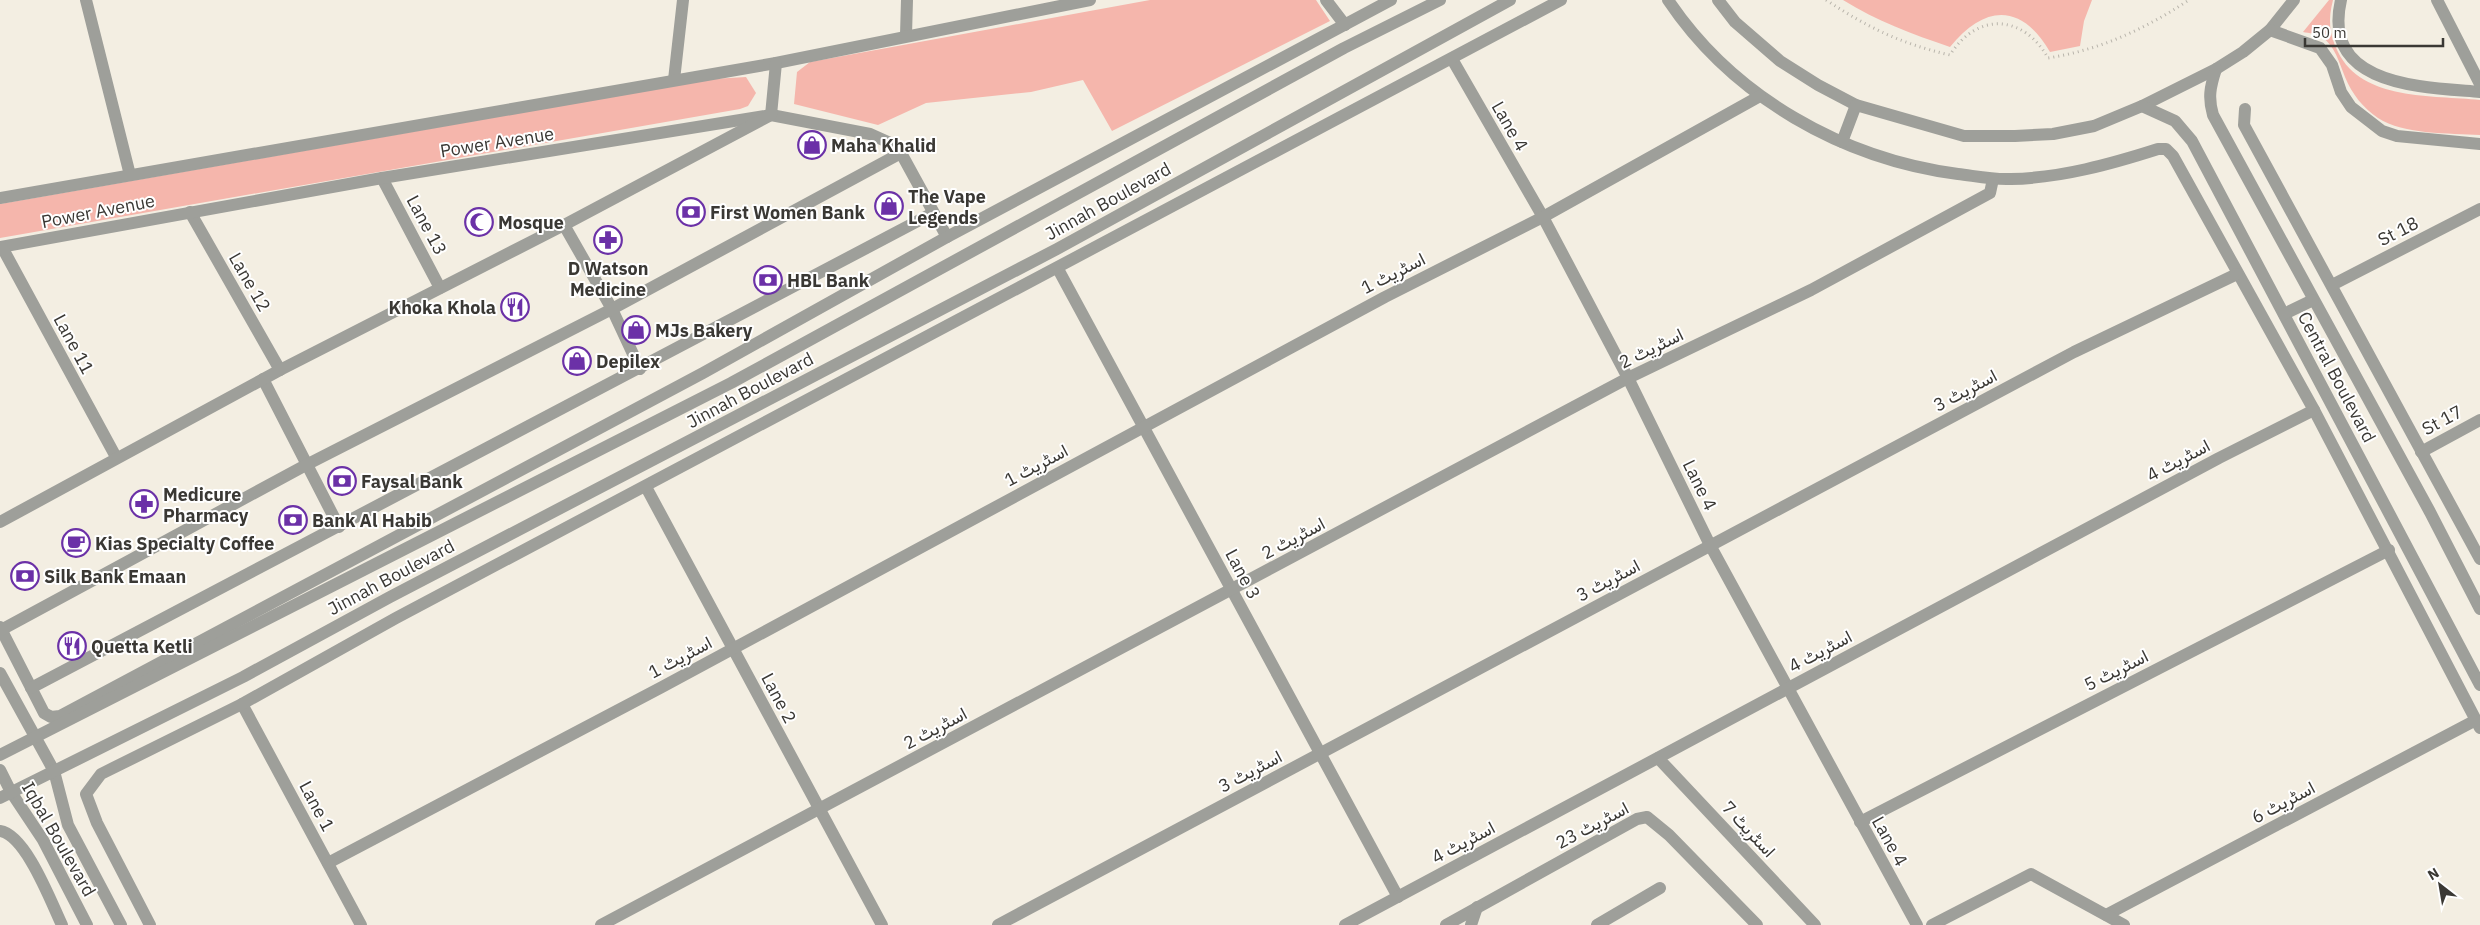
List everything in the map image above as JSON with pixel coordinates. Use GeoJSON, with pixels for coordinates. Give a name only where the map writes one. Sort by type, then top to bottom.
{"type":"FeatureCollection","features":[{"type":"Feature","properties":{"kind":"street"},"geometry":{"type":"LineString","coordinates":[[86,0],[130,175]]}},
{"type":"Feature","properties":{"kind":"street"},"geometry":{"type":"LineString","coordinates":[[674,80],[683,0]]}},
{"type":"Feature","properties":{"kind":"street"},"geometry":{"type":"LineString","coordinates":[[906,35],[907,0]]}},
{"type":"Feature","properties":{"kind":"street","name":"Power Avenue"},"geometry":{"type":"LineString","coordinates":[[0,198],[776,62],[1090,0]]}},
{"type":"Feature","properties":{"kind":"street"},"geometry":{"type":"LineString","coordinates":[[1326,0],[1345,25]]}},
{"type":"Feature","properties":{"kind":"street"},"geometry":{"type":"LineString","coordinates":[[901,153],[612,309],[306,465],[1,629],[44,713],[51,716],[60,716],[703,373],[947,237],[1391,0]]}},
{"type":"Feature","properties":{"kind":"street","name":"Jinnah Boulevard"},"geometry":{"type":"LineString","coordinates":[[0,755],[731,383],[1344,48],[1440,0]]}},
{"type":"Feature","properties":{"kind":"street","name":"Jinnah Boulevard"},"geometry":{"type":"LineString","coordinates":[[6,795],[243,676],[390,597],[1057,249],[1510,0]]}},
{"type":"Feature","properties":{"kind":"street"},"geometry":{"type":"LineString","coordinates":[[150,925],[97,823],[86,794],[101,774],[242,704],[396,618],[1058,269],[1561,0]]}},
{"type":"Feature","properties":{"kind":"street"},"geometry":{"type":"LineString","coordinates":[[1668,0],[1683,23],[1721,63],[1760,96],[1804,124],[1842,142],[1914,166],[1993,178],[2053,175],[2109,164],[2158,148],[2166,149],[2173,156],[2314,410],[2389,550],[2478,724]]}},
{"type":"Feature","properties":{"kind":"street"},"geometry":{"type":"LineString","coordinates":[[1718,0],[1735,22],[1780,61],[1818,85],[1856,105],[1964,136],[2053,134],[2094,126],[2142,106],[2216,69],[2243,52],[2270,30],[2294,0]]}},
{"type":"Feature","properties":{"kind":"street"},"geometry":{"type":"LineString","coordinates":[[2341,0],[2338,19],[2341,36],[2349,52],[2364,69],[2382,79],[2410,86],[2480,92]]}},
{"type":"Feature","properties":{"kind":"street"},"geometry":{"type":"LineString","coordinates":[[2437,0],[2480,84]]}},
{"type":"Feature","properties":{"kind":"street"},"geometry":{"type":"LineString","coordinates":[[2270,30],[2320,48],[2332,65],[2341,92],[2351,108],[2382,131],[2398,136],[2480,144]]}},
{"type":"Feature","properties":{"kind":"street","name":"Lane 4"},"geometry":{"type":"LineString","coordinates":[[1452,59],[1542,217],[1628,378],[1710,545],[1917,925]]}},
{"type":"Feature","properties":{"kind":"street"},"geometry":{"type":"LineString","coordinates":[[0,522],[116,457],[280,370],[564,226],[771,115],[776,62]]}},
{"type":"Feature","properties":{"kind":"street","name":"Central Boulevard"},"geometry":{"type":"LineString","coordinates":[[2216,69],[2210,87],[2209,100],[2213,115],[2430,512],[2480,609]]}},
{"type":"Feature","properties":{"kind":"street","name":"اسٹریٹ 1"},"geometry":{"type":"LineString","coordinates":[[328,863],[733,648],[1385,297],[1542,217],[1760,96]]}},
{"type":"Feature","properties":{"kind":"street"},"geometry":{"type":"LineString","coordinates":[[1842,142],[1856,105]]}},
{"type":"Feature","properties":{"kind":"street","name":"Central Boulevard"},"geometry":{"type":"LineString","coordinates":[[2142,106],[2175,121],[2192,141],[2368,470],[2480,685]]}},
{"type":"Feature","properties":{"kind":"street"},"geometry":{"type":"LineString","coordinates":[[2245,109],[2244,125],[2480,559]]}},
{"type":"Feature","properties":{"kind":"street","name":"Power Avenue"},"geometry":{"type":"LineString","coordinates":[[1,247],[382,178],[771,115],[870,134],[890,143],[901,153],[947,237]]}},
{"type":"Feature","properties":{"kind":"street","name":"Lane 13"},"geometry":{"type":"LineString","coordinates":[[382,178],[440,288]]}},
{"type":"Feature","properties":{"kind":"street","name":"اسٹریٹ 2"},"geometry":{"type":"LineString","coordinates":[[601,925],[1628,378],[1811,290],[1990,194],[1993,178]]}},
{"type":"Feature","properties":{"kind":"street","name":"St 18"},"geometry":{"type":"LineString","coordinates":[[2332,284],[2480,209]]}},
{"type":"Feature","properties":{"kind":"street","name":"Lane 12"},"geometry":{"type":"LineString","coordinates":[[190,212],[280,370]]}},
{"type":"Feature","properties":{"kind":"street"},"geometry":{"type":"LineString","coordinates":[[31,688],[934,213]]}},
{"type":"Feature","properties":{"kind":"street"},"geometry":{"type":"LineString","coordinates":[[564,226],[612,309],[640,369]]}},
{"type":"Feature","properties":{"kind":"street","name":"Lane 11"},"geometry":{"type":"LineString","coordinates":[[1,247],[116,457]]}},
{"type":"Feature","properties":{"kind":"street","name":"Lane 3"},"geometry":{"type":"LineString","coordinates":[[1058,269],[1398,897]]}},
{"type":"Feature","properties":{"kind":"street","name":"اسٹریٹ 3"},"geometry":{"type":"LineString","coordinates":[[998,925],[2074,352],[2238,274]]}},
{"type":"Feature","properties":{"kind":"street"},"geometry":{"type":"LineString","coordinates":[[2284,314],[2313,300]]}},
{"type":"Feature","properties":{"kind":"street"},"geometry":{"type":"LineString","coordinates":[[263,379],[338,526]]}},
{"type":"Feature","properties":{"kind":"street","name":"اسٹریٹ 4"},"geometry":{"type":"LineString","coordinates":[[1345,925],[2210,462],[2314,410]]}},
{"type":"Feature","properties":{"kind":"street","name":"St 17"},"geometry":{"type":"LineString","coordinates":[[2421,452],[2480,420]]}},
{"type":"Feature","properties":{"kind":"street"},"geometry":{"type":"LineString","coordinates":[[2350,479],[2368,470]]}},
{"type":"Feature","properties":{"kind":"street","name":"Lane 2"},"geometry":{"type":"LineString","coordinates":[[646,487],[882,925]]}},
{"type":"Feature","properties":{"kind":"street"},"geometry":{"type":"LineString","coordinates":[[2430,512],[2448,501]]}},
{"type":"Feature","properties":{"kind":"street","name":"اسٹریٹ 5"},"geometry":{"type":"LineString","coordinates":[[1860,822],[2389,550]]}},
{"type":"Feature","properties":{"kind":"street","name":"Iqbal Boulevard"},"geometry":{"type":"LineString","coordinates":[[0,673],[54,771],[68,824],[122,925]]}},
{"type":"Feature","properties":{"kind":"street","name":"Lane 1"},"geometry":{"type":"LineString","coordinates":[[242,704],[361,925]]}},
{"type":"Feature","properties":{"kind":"street","name":"اسٹریٹ 6"},"geometry":{"type":"LineString","coordinates":[[2106,915],[2478,724]]}},
{"type":"Feature","properties":{"kind":"street","name":"اسٹریٹ 7"},"geometry":{"type":"LineString","coordinates":[[1658,758],[1815,925]]}},
{"type":"Feature","properties":{"kind":"street","name":"Iqbal Boulevard"},"geometry":{"type":"LineString","coordinates":[[0,770],[6,795],[43,840],[87,925]]}},
{"type":"Feature","properties":{"kind":"street","name":"اسٹریٹ 23"},"geometry":{"type":"LineString","coordinates":[[1446,925],[1637,819],[1647,817],[1669,835],[1756,925]]}},
{"type":"Feature","properties":{"kind":"street"},"geometry":{"type":"LineString","coordinates":[[0,831],[8,832],[23,848],[62,925]]}},
{"type":"Feature","properties":{"kind":"street"},"geometry":{"type":"LineString","coordinates":[[1932,925],[2032,874],[2124,925]]}},
{"type":"Feature","properties":{"kind":"street"},"geometry":{"type":"LineString","coordinates":[[1597,925],[1660,888]]}},
{"type":"Feature","properties":{"kind":"street"},"geometry":{"type":"LineString","coordinates":[[1471,925],[1477,907]]}},
{"type":"Feature","properties":{"kind":"path"},"geometry":{"type":"LineString","coordinates":[[1826,0],[1868,27],[1916,47],[1950,55],[1968,33],[1982,26],[1999,24],[2014,26],[2028,32],[2039,43],[2048,58],[2096,48],[2119,40],[2165,16],[2189,0]]}},
{"type":"Feature","properties":{"kind":"shaded area"},"geometry":{"type":"Polygon","coordinates":[[[1150,0],[1316,0],[1330,21],[1112,131],[1083,80],[1031,92],[926,103],[878,125],[794,104],[797,72],[810,62],[1150,0]]]}},
{"type":"Feature","properties":{"kind":"shaded area"},"geometry":{"type":"Polygon","coordinates":[[[1843,0],[2092,0],[2084,21],[2080,46],[2050,52],[2039,36],[2027,24],[2015,17],[2002,15],[1989,17],[1976,23],[1950,47],[1895,26],[1843,0]]]}},
{"type":"Feature","properties":{"kind":"shaded area"},"geometry":{"type":"Polygon","coordinates":[[[2329,0],[2333,0],[2330,14],[2331,33],[2338,52],[2349,68],[2364,79],[2381,87],[2400,92],[2421,96],[2480,100],[2480,135],[2427,132],[2401,128],[2378,118],[2368,110],[2351,89],[2330,45],[2320,36],[2303,32],[2329,0]]]}},
{"type":"Feature","properties":{"kind":"shaded area"},"geometry":{"type":"Polygon","coordinates":[[[746,77],[756,93],[748,106],[740,109],[0,238],[0,204],[712,79],[746,77]]]}},
{"type":"Feature","properties":{"kind":"place","name":"Maha Khalid"},"geometry":{"type":"Point","coordinates":[812,145]}},
{"type":"Feature","properties":{"kind":"place","name":"The Vape Legends"},"geometry":{"type":"Point","coordinates":[889,206]}},
{"type":"Feature","properties":{"kind":"place","name":"First Women Bank"},"geometry":{"type":"Point","coordinates":[691,212]}},
{"type":"Feature","properties":{"kind":"place","name":"Mosque"},"geometry":{"type":"Point","coordinates":[479,222]}},
{"type":"Feature","properties":{"kind":"place","name":"D Watson Medicine"},"geometry":{"type":"Point","coordinates":[608,240]}},
{"type":"Feature","properties":{"kind":"place","name":"HBL Bank"},"geometry":{"type":"Point","coordinates":[768,280]}},
{"type":"Feature","properties":{"kind":"place","name":"Khoka Khola"},"geometry":{"type":"Point","coordinates":[515,307]}},
{"type":"Feature","properties":{"kind":"place","name":"MJs Bakery"},"geometry":{"type":"Point","coordinates":[636,330]}},
{"type":"Feature","properties":{"kind":"place","name":"Depilex"},"geometry":{"type":"Point","coordinates":[577,361]}},
{"type":"Feature","properties":{"kind":"place","name":"Faysal Bank"},"geometry":{"type":"Point","coordinates":[342,481]}},
{"type":"Feature","properties":{"kind":"place","name":"Medicure Pharmacy"},"geometry":{"type":"Point","coordinates":[144,504]}},
{"type":"Feature","properties":{"kind":"place","name":"Bank Al Habib"},"geometry":{"type":"Point","coordinates":[293,520]}},
{"type":"Feature","properties":{"kind":"place","name":"Kias Specialty Coffee"},"geometry":{"type":"Point","coordinates":[76,543]}},
{"type":"Feature","properties":{"kind":"place","name":"Silk Bank Emaan"},"geometry":{"type":"Point","coordinates":[25,576]}},
{"type":"Feature","properties":{"kind":"place","name":"Quetta Ketli"},"geometry":{"type":"Point","coordinates":[72,646]}}]}
